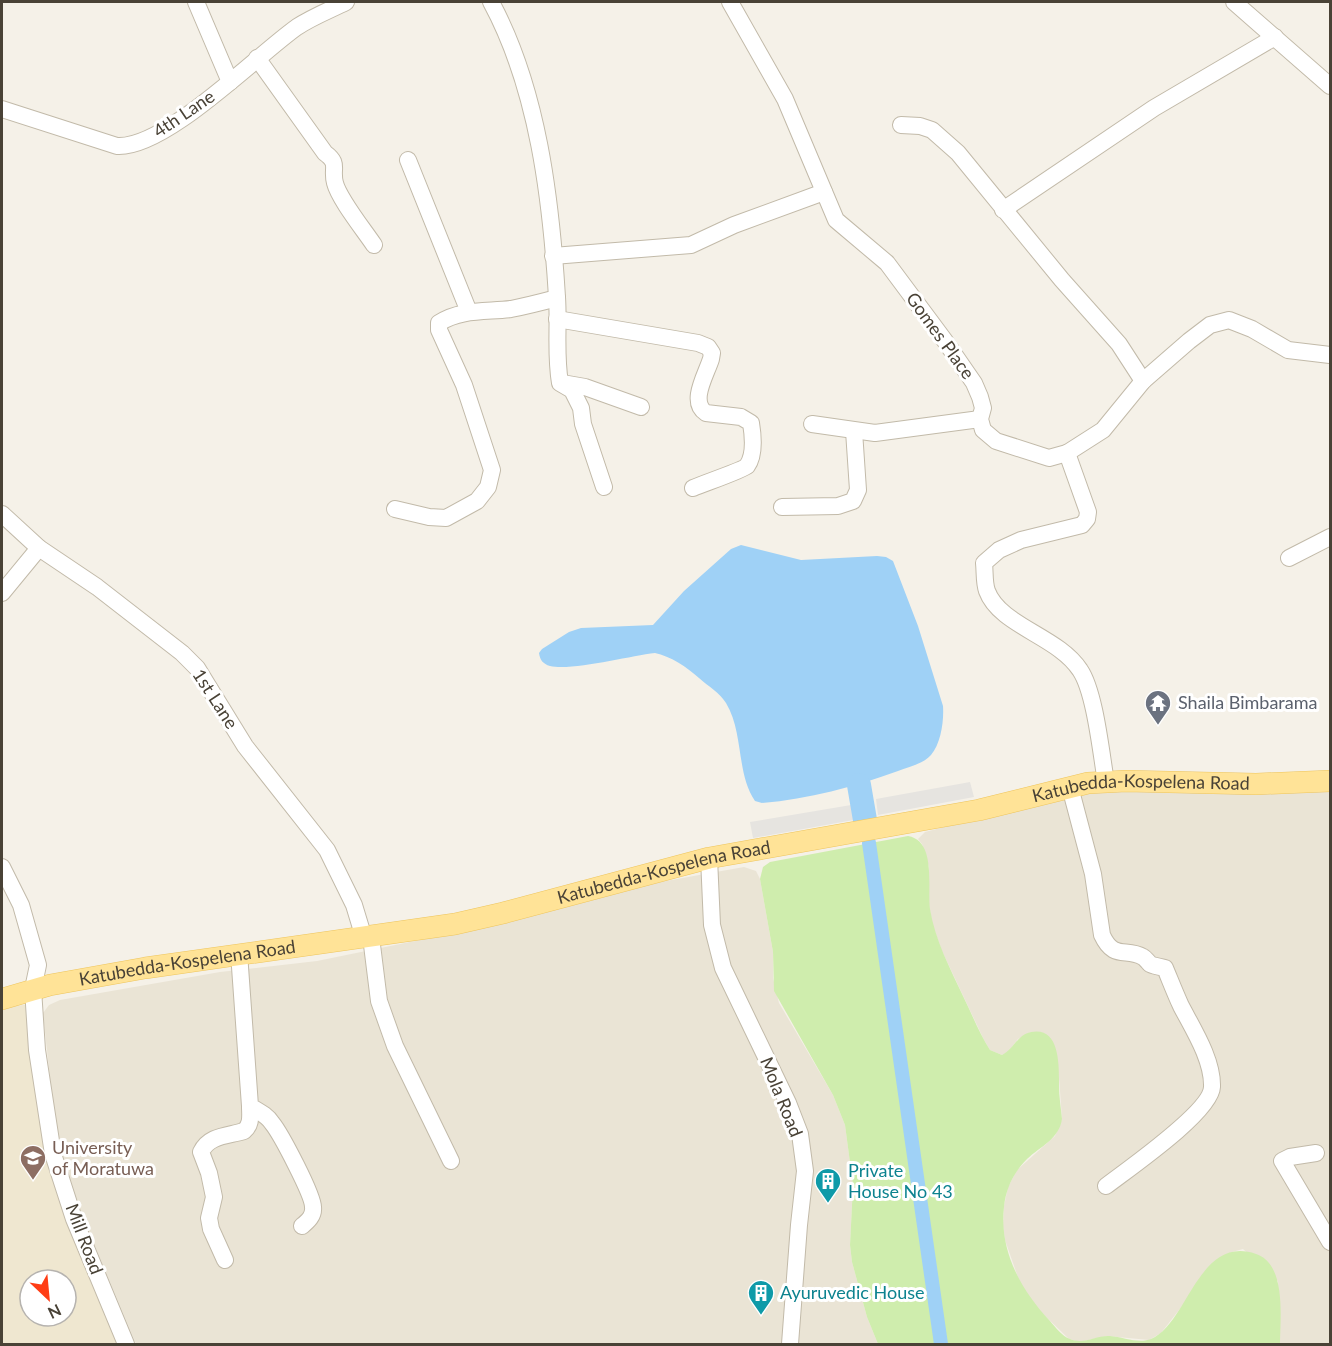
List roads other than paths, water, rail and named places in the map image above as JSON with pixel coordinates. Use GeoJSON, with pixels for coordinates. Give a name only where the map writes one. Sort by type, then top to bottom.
{"type":"FeatureCollection","features":[{"type":"Feature","properties":{"kind":"main road","name":"Katubedda-Kospelena Road"},"geometry":{"type":"LineString","coordinates":[[4,994],[239,953],[455,924],[709,858],[979,810],[1070,787],[1106,782],[1256,784],[1330,781]]}},
{"type":"Feature","properties":{"kind":"street"},"geometry":{"type":"LineString","coordinates":[[196,2],[230,82]]}},
{"type":"Feature","properties":{"kind":"street","name":"4th Lane"},"geometry":{"type":"LineString","coordinates":[[2,109],[117,146],[129,147],[189,114],[299,26],[346,2]]}},
{"type":"Feature","properties":{"kind":"street"},"geometry":{"type":"LineString","coordinates":[[491,2],[499,16],[524,85],[543,162],[554,256],[558,319],[556,360],[560,383],[572,390],[581,408],[583,424],[604,487]]}},
{"type":"Feature","properties":{"kind":"street","name":"Gomes Place"},"geometry":{"type":"LineString","coordinates":[[730,2],[784,99],[808,150],[836,220],[887,263],[969,375],[983,408],[980,420]]}},
{"type":"Feature","properties":{"kind":"street"},"geometry":{"type":"LineString","coordinates":[[1234,2],[1330,86]]}},
{"type":"Feature","properties":{"kind":"street"},"geometry":{"type":"LineString","coordinates":[[1003,210],[1154,108],[1275,37]]}},
{"type":"Feature","properties":{"kind":"street"},"geometry":{"type":"LineString","coordinates":[[257,58],[325,153],[332,159],[335,167],[335,183],[374,245]]}},
{"type":"Feature","properties":{"kind":"street"},"geometry":{"type":"LineString","coordinates":[[901,126],[920,126],[932,130],[958,153],[1062,280],[1119,344],[1143,381]]}},
{"type":"Feature","properties":{"kind":"street"},"geometry":{"type":"LineString","coordinates":[[408,160],[469,312]]}},
{"type":"Feature","properties":{"kind":"street"},"geometry":{"type":"LineString","coordinates":[[554,256],[691,246],[734,225],[824,192]]}},
{"type":"Feature","properties":{"kind":"street"},"geometry":{"type":"LineString","coordinates":[[395,508],[429,517],[446,518],[477,501],[488,487],[492,470],[464,385],[439,330],[439,323],[447,318],[469,312],[512,309],[557,298]]}},
{"type":"Feature","properties":{"kind":"street"},"geometry":{"type":"LineString","coordinates":[[558,319],[708,347],[712,353],[698,396],[701,410],[706,413],[741,417],[751,423],[753,434],[750,460],[745,468],[693,488]]}},
{"type":"Feature","properties":{"kind":"street"},"geometry":{"type":"LineString","coordinates":[[812,424],[875,433],[980,420],[983,430],[996,441],[1050,458],[1067,453],[1103,430],[1143,381],[1210,326],[1229,320],[1252,328],[1288,350],[1330,355]]}},
{"type":"Feature","properties":{"kind":"street"},"geometry":{"type":"LineString","coordinates":[[560,383],[585,387],[641,407]]}},
{"type":"Feature","properties":{"kind":"street"},"geometry":{"type":"LineString","coordinates":[[782,507],[838,506],[853,501],[858,490],[854,431]]}},
{"type":"Feature","properties":{"kind":"street"},"geometry":{"type":"LineString","coordinates":[[1067,453],[1088,512],[1087,519],[1082,525],[1021,540],[999,550],[984,563],[986,589],[996,608],[1062,650],[1080,669],[1088,685],[1106,782]]}},
{"type":"Feature","properties":{"kind":"street","name":"1st Lane"},"geometry":{"type":"LineString","coordinates":[[2,514],[39,548],[97,586],[182,653],[197,668],[244,746],[327,850],[368,937],[379,1001],[391,1035],[451,1161]]}},
{"type":"Feature","properties":{"kind":"street"},"geometry":{"type":"LineString","coordinates":[[1289,558],[1330,537]]}},
{"type":"Feature","properties":{"kind":"street"},"geometry":{"type":"LineString","coordinates":[[2,593],[39,548]]}},
{"type":"Feature","properties":{"kind":"street"},"geometry":{"type":"LineString","coordinates":[[1070,787],[1093,874],[1102,935],[1106,943],[1118,952],[1136,954],[1144,957],[1150,963],[1165,968],[1203,1050],[1211,1077],[1212,1090],[1197,1112],[1180,1129],[1106,1186]]}},
{"type":"Feature","properties":{"kind":"street","name":"Mola Road"},"geometry":{"type":"LineString","coordinates":[[709,858],[712,925],[723,968],[788,1103],[800,1134],[805,1171],[790,1344]]}},
{"type":"Feature","properties":{"kind":"street","name":"Mill Road"},"geometry":{"type":"LineString","coordinates":[[2,867],[21,905],[38,965],[33,988],[37,1050],[53,1154],[74,1219],[126,1344]]}},
{"type":"Feature","properties":{"kind":"street"},"geometry":{"type":"LineString","coordinates":[[225,1260],[209,1218],[214,1197],[209,1173],[201,1152],[205,1143],[244,1131],[249,1127],[250,1106],[239,953]]}},
{"type":"Feature","properties":{"kind":"street"},"geometry":{"type":"LineString","coordinates":[[250,1106],[272,1122],[289,1151],[311,1199],[314,1208],[310,1219],[302,1226]]}},
{"type":"Feature","properties":{"kind":"street"},"geometry":{"type":"LineString","coordinates":[[1316,1153],[1282,1161],[1330,1242]]}},
{"type":"Feature","properties":{"kind":"water"},"geometry":{"type":"Polygon","coordinates":[[[741,545],[801,560],[877,556],[893,561],[918,626],[943,706],[939,738],[928,758],[911,767],[848,787],[797,799],[762,803],[755,801],[749,790],[732,715],[726,703],[684,666],[655,653],[560,667],[550,666],[541,660],[539,653],[542,649],[569,632],[581,628],[653,625],[684,591],[731,549],[741,545]]]}},
{"type":"Feature","properties":{"kind":"waterway"},"geometry":{"type":"LineString","coordinates":[[859,785],[865,820]]}},
{"type":"Feature","properties":{"kind":"waterway"},"geometry":{"type":"LineString","coordinates":[[869,843],[941,1344]]}},
{"type":"Feature","properties":{"kind":"place","name":"Shaila Bimbarama"},"geometry":{"type":"Point","coordinates":[1158,726]}},
{"type":"Feature","properties":{"kind":"place","name":"University of Moratuwa"},"geometry":{"type":"Point","coordinates":[33,1181]}},
{"type":"Feature","properties":{"kind":"place","name":"Private House No 43"},"geometry":{"type":"Point","coordinates":[828,1204]}},
{"type":"Feature","properties":{"kind":"place","name":"Ayuruvedic House"},"geometry":{"type":"Point","coordinates":[761,1316]}}]}
